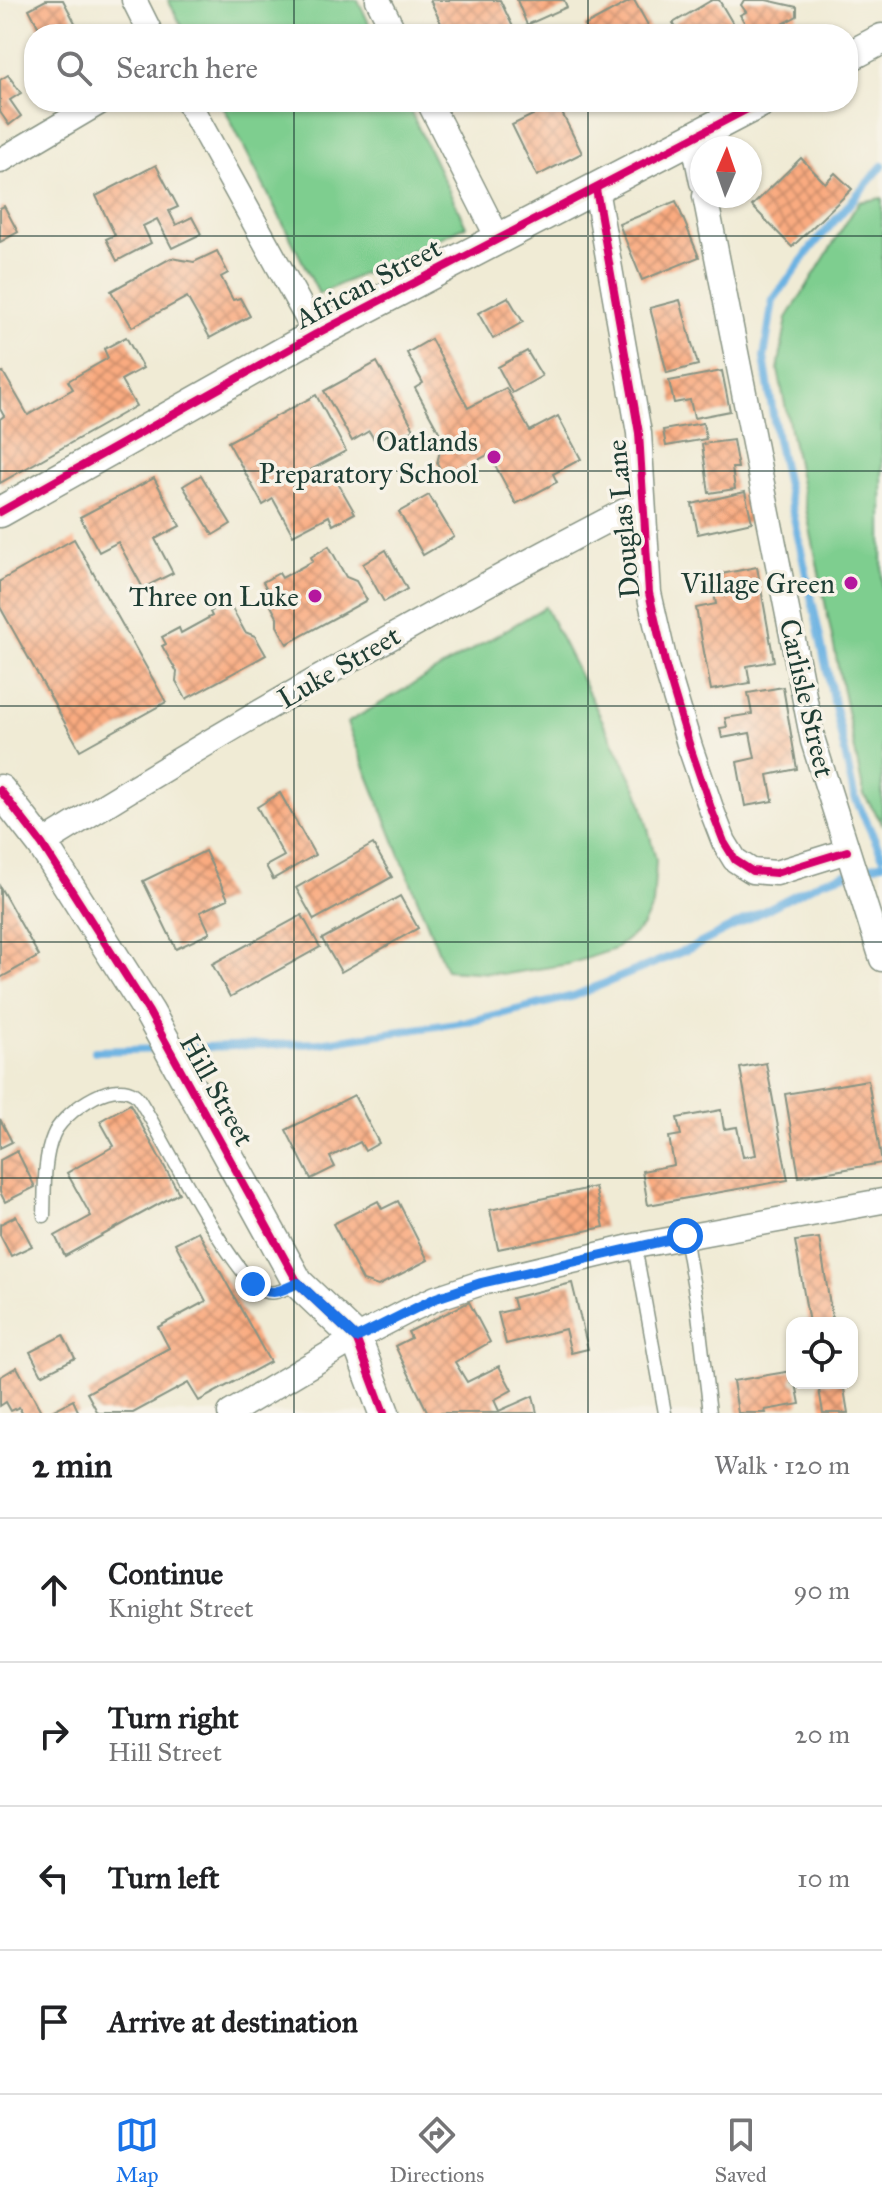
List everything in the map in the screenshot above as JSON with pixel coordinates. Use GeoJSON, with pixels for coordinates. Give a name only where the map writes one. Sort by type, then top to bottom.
{"type":"FeatureCollection","features":[{"type":"Feature","properties":{"kind":"street"},"geometry":{"type":"LineString","coordinates":[[134,0],[146,24]]}},
{"type":"Feature","properties":{"kind":"street"},"geometry":{"type":"LineString","coordinates":[[378,0],[390,24]]}},
{"type":"Feature","properties":{"kind":"street"},"geometry":{"type":"LineString","coordinates":[[858,52],[882,39]]}},
{"type":"Feature","properties":{"kind":"street"},"geometry":{"type":"LineString","coordinates":[[0,161],[83,112]]}},
{"type":"Feature","properties":{"kind":"street"},"geometry":{"type":"LineString","coordinates":[[194,112],[316,334]]}},
{"type":"Feature","properties":{"kind":"street"},"geometry":{"type":"LineString","coordinates":[[434,112],[499,240]]}},
{"type":"Feature","properties":{"kind":"street","name":"African Street"},"geometry":{"type":"LineString","coordinates":[[697,136],[742,112]]}},
{"type":"Feature","properties":{"kind":"street","name":"African Street"},"geometry":{"type":"LineString","coordinates":[[0,512],[316,334],[690,140]]}},
{"type":"Feature","properties":{"kind":"street","name":"Douglas Lane"},"geometry":{"type":"LineString","coordinates":[[596,189],[639,433],[649,593],[666,667],[690,747],[724,842],[735,860],[752,871],[776,873],[849,855]]}},
{"type":"Feature","properties":{"kind":"street","name":"Carlisle Street"},"geometry":{"type":"LineString","coordinates":[[707,208],[813,741],[882,959]]}},
{"type":"Feature","properties":{"kind":"street","name":"Luke Street"},"geometry":{"type":"LineString","coordinates":[[42,844],[192,750],[491,580],[642,502]]}},
{"type":"Feature","properties":{"kind":"street","name":"Hill Street"},"geometry":{"type":"LineString","coordinates":[[1,784],[149,1012],[298,1283],[356,1338],[384,1413]]}},
{"type":"Feature","properties":{"kind":"street"},"geometry":{"type":"LineString","coordinates":[[230,1413],[356,1338],[451,1293],[527,1271],[635,1246],[882,1201]]}},
{"type":"Feature","properties":{"kind":"lane"},"geometry":{"type":"LineString","coordinates":[[44,1216],[48,1155],[53,1133],[71,1112],[91,1100],[115,1090],[126,1091],[136,1095],[222,1243],[253,1284],[265,1292],[276,1293],[298,1283]]}},
{"type":"Feature","properties":{"kind":"lane"},"geometry":{"type":"LineString","coordinates":[[685,1236],[710,1413]]}},
{"type":"Feature","properties":{"kind":"lane"},"geometry":{"type":"LineString","coordinates":[[635,1246],[665,1413]]}},
{"type":"Feature","properties":{"kind":"green space"},"geometry":{"type":"Polygon","coordinates":[[[168,0],[358,0],[369,24],[181,24],[168,0]]]}},
{"type":"Feature","properties":{"kind":"green space"},"geometry":{"type":"Polygon","coordinates":[[[226,112],[411,112],[466,226],[319,294],[226,112]]]}},
{"type":"Feature","properties":{"kind":"green space","name":"Village Green"},"geometry":{"type":"Polygon","coordinates":[[[882,198],[882,823],[864,795],[778,370],[787,318],[859,202],[882,198]]]}},
{"type":"Feature","properties":{"kind":"green space"},"geometry":{"type":"Polygon","coordinates":[[[545,607],[639,793],[656,860],[653,905],[642,927],[615,949],[569,964],[506,974],[446,970],[347,723],[545,607]]]}},
{"type":"Feature","properties":{"kind":"building"},"geometry":{"type":"Polygon","coordinates":[[[46,0],[63,0],[76,24],[37,24],[29,9],[46,0]]]}},
{"type":"Feature","properties":{"kind":"building"},"geometry":{"type":"Polygon","coordinates":[[[430,0],[500,0],[512,24],[441,24],[430,0]]]}},
{"type":"Feature","properties":{"kind":"building"},"geometry":{"type":"Polygon","coordinates":[[[517,0],[564,0],[567,7],[527,24],[517,0]]]}},
{"type":"Feature","properties":{"kind":"building"},"geometry":{"type":"Polygon","coordinates":[[[634,0],[647,24],[588,24],[634,0]]]}},
{"type":"Feature","properties":{"kind":"building"},"geometry":{"type":"Polygon","coordinates":[[[712,0],[719,0],[733,24],[674,24],[712,0]]]}},
{"type":"Feature","properties":{"kind":"building"},"geometry":{"type":"Polygon","coordinates":[[[744,0],[766,0],[797,7],[797,16],[783,24],[745,24],[740,15],[746,12],[741,5],[744,0]]]}},
{"type":"Feature","properties":{"kind":"building"},"geometry":{"type":"Polygon","coordinates":[[[8,75],[21,93],[10,100],[21,116],[9,125],[0,112],[0,80],[8,75]]]}},
{"type":"Feature","properties":{"kind":"building"},"geometry":{"type":"Polygon","coordinates":[[[539,112],[562,112],[582,153],[537,176],[512,125],[539,112]]]}},
{"type":"Feature","properties":{"kind":"building"},"geometry":{"type":"Polygon","coordinates":[[[801,158],[825,183],[835,173],[852,189],[792,247],[754,208],[762,208],[762,196],[801,158]]]}},
{"type":"Feature","properties":{"kind":"building"},"geometry":{"type":"Polygon","coordinates":[[[156,165],[178,207],[169,211],[176,225],[192,217],[201,234],[172,248],[157,219],[143,226],[151,243],[117,261],[106,239],[115,235],[96,196],[156,165]]]}},
{"type":"Feature","properties":{"kind":"building"},"geometry":{"type":"Polygon","coordinates":[[[676,201],[699,257],[642,280],[619,224],[676,201]]]}},
{"type":"Feature","properties":{"kind":"building"},"geometry":{"type":"Polygon","coordinates":[[[4,206],[18,232],[0,242],[0,208],[4,206]]]}},
{"type":"Feature","properties":{"kind":"building"},"geometry":{"type":"Polygon","coordinates":[[[217,251],[228,273],[221,277],[233,300],[240,298],[250,316],[210,338],[187,297],[132,327],[111,291],[171,258],[194,262],[217,251]]]}},
{"type":"Feature","properties":{"kind":"building"},"geometry":{"type":"Polygon","coordinates":[[[508,297],[523,322],[493,339],[478,313],[508,297]]]}},
{"type":"Feature","properties":{"kind":"building"},"geometry":{"type":"Polygon","coordinates":[[[680,300],[698,365],[667,373],[650,308],[680,300]]]}},
{"type":"Feature","properties":{"kind":"building"},"geometry":{"type":"Polygon","coordinates":[[[126,337],[143,368],[121,380],[136,406],[0,483],[0,419],[4,416],[0,409],[0,373],[3,372],[28,415],[73,389],[68,381],[108,358],[104,349],[126,337]]]}},
{"type":"Feature","properties":{"kind":"building"},"geometry":{"type":"Polygon","coordinates":[[[431,339],[468,408],[506,388],[530,431],[558,416],[581,459],[553,474],[557,482],[516,504],[489,454],[445,478],[437,463],[443,439],[415,388],[423,383],[407,353],[431,339]]]}},
{"type":"Feature","properties":{"kind":"building"},"geometry":{"type":"Polygon","coordinates":[[[527,351],[542,376],[512,393],[498,367],[527,351]]]}},
{"type":"Feature","properties":{"kind":"building"},"geometry":{"type":"Polygon","coordinates":[[[377,362],[414,429],[397,439],[393,432],[375,441],[369,431],[352,441],[324,391],[377,362]]]}},
{"type":"Feature","properties":{"kind":"building"},"geometry":{"type":"Polygon","coordinates":[[[722,371],[730,411],[694,418],[690,400],[674,403],[669,381],[722,371]]]}},
{"type":"Feature","properties":{"kind":"building"},"geometry":{"type":"Polygon","coordinates":[[[316,395],[346,451],[305,473],[310,483],[331,471],[355,513],[333,525],[329,516],[293,535],[273,499],[263,505],[228,442],[316,395]]]}},
{"type":"Feature","properties":{"kind":"building"},"geometry":{"type":"Polygon","coordinates":[[[703,423],[706,439],[666,446],[663,430],[703,423]]]}},
{"type":"Feature","properties":{"kind":"building"},"geometry":{"type":"Polygon","coordinates":[[[733,440],[738,468],[732,468],[735,489],[709,493],[702,444],[733,440]]]}},
{"type":"Feature","properties":{"kind":"building"},"geometry":{"type":"Polygon","coordinates":[[[201,475],[231,524],[213,535],[183,486],[201,475]]]}},
{"type":"Feature","properties":{"kind":"building"},"geometry":{"type":"Polygon","coordinates":[[[154,478],[180,526],[155,539],[173,573],[143,588],[118,542],[99,552],[80,517],[154,478]]]}},
{"type":"Feature","properties":{"kind":"building"},"geometry":{"type":"Polygon","coordinates":[[[745,492],[752,522],[698,534],[692,504],[745,492]]]}},
{"type":"Feature","properties":{"kind":"building"},"geometry":{"type":"Polygon","coordinates":[[[429,495],[454,537],[423,555],[399,512],[429,495]]]}},
{"type":"Feature","properties":{"kind":"building"},"geometry":{"type":"Polygon","coordinates":[[[74,539],[166,702],[80,750],[0,607],[0,581],[74,539]]]}},
{"type":"Feature","properties":{"kind":"building","name":"Three on Luke"},"geometry":{"type":"Polygon","coordinates":[[[329,546],[346,577],[356,581],[367,600],[287,644],[263,591],[267,589],[263,582],[279,573],[282,578],[313,561],[311,557],[329,546]]]}},
{"type":"Feature","properties":{"kind":"building"},"geometry":{"type":"Polygon","coordinates":[[[386,550],[407,589],[384,602],[363,564],[386,550]]]}},
{"type":"Feature","properties":{"kind":"building"},"geometry":{"type":"Polygon","coordinates":[[[757,567],[774,661],[747,666],[750,683],[711,690],[696,608],[716,604],[711,576],[757,567]]]}},
{"type":"Feature","properties":{"kind":"building"},"geometry":{"type":"Polygon","coordinates":[[[228,601],[245,632],[255,636],[266,655],[186,699],[176,681],[177,672],[162,646],[166,644],[162,637],[179,628],[181,633],[212,616],[210,612],[228,601]]]}},
{"type":"Feature","properties":{"kind":"building"},"geometry":{"type":"Polygon","coordinates":[[[783,687],[797,769],[768,775],[773,801],[745,806],[737,762],[755,758],[750,733],[722,738],[720,728],[727,727],[725,718],[752,714],[748,693],[783,687]]]}},
{"type":"Feature","properties":{"kind":"building"},"geometry":{"type":"Polygon","coordinates":[[[280,793],[315,855],[273,879],[266,866],[284,856],[257,807],[280,793]]]}},
{"type":"Feature","properties":{"kind":"building"},"geometry":{"type":"Polygon","coordinates":[[[373,844],[392,877],[314,920],[296,888],[373,844]]]}},
{"type":"Feature","properties":{"kind":"building"},"geometry":{"type":"Polygon","coordinates":[[[205,851],[228,899],[200,912],[210,933],[176,949],[143,881],[205,851]]]}},
{"type":"Feature","properties":{"kind":"building"},"geometry":{"type":"Polygon","coordinates":[[[0,887],[39,956],[0,978],[0,887]]]}},
{"type":"Feature","properties":{"kind":"building"},"geometry":{"type":"Polygon","coordinates":[[[400,896],[418,928],[341,972],[322,939],[400,896]]]}},
{"type":"Feature","properties":{"kind":"building"},"geometry":{"type":"Polygon","coordinates":[[[302,915],[320,947],[230,997],[212,964],[302,915]]]}},
{"type":"Feature","properties":{"kind":"building"},"geometry":{"type":"Polygon","coordinates":[[[766,1063],[788,1180],[648,1205],[642,1171],[674,1165],[669,1137],[681,1135],[677,1118],[721,1110],[724,1129],[737,1127],[743,1157],[756,1155],[740,1068],[766,1063]]]}},
{"type":"Feature","properties":{"kind":"building"},"geometry":{"type":"Polygon","coordinates":[[[868,1080],[882,1163],[799,1177],[785,1094],[868,1080]]]}},
{"type":"Feature","properties":{"kind":"building"},"geometry":{"type":"Polygon","coordinates":[[[354,1095],[379,1143],[365,1151],[360,1142],[330,1157],[335,1167],[311,1179],[286,1130],[354,1095]]]}},
{"type":"Feature","properties":{"kind":"building"},"geometry":{"type":"Polygon","coordinates":[[[130,1104],[179,1193],[65,1256],[55,1236],[91,1216],[67,1173],[114,1146],[100,1121],[130,1104]]]}},
{"type":"Feature","properties":{"kind":"building"},"geometry":{"type":"Polygon","coordinates":[[[0,1119],[12,1142],[0,1148],[0,1119]]]}},
{"type":"Feature","properties":{"kind":"building"},"geometry":{"type":"Polygon","coordinates":[[[17,1151],[35,1187],[5,1202],[0,1192],[0,1160],[17,1151]]]}},
{"type":"Feature","properties":{"kind":"building"},"geometry":{"type":"Polygon","coordinates":[[[595,1187],[604,1227],[498,1249],[490,1210],[595,1187]]]}},
{"type":"Feature","properties":{"kind":"building"},"geometry":{"type":"Polygon","coordinates":[[[378,1201],[382,1209],[398,1201],[428,1260],[378,1286],[363,1281],[333,1224],[378,1201]]]}},
{"type":"Feature","properties":{"kind":"building"},"geometry":{"type":"Polygon","coordinates":[[[16,1216],[32,1246],[11,1256],[0,1235],[0,1224],[16,1216]]]}},
{"type":"Feature","properties":{"kind":"building"},"geometry":{"type":"Polygon","coordinates":[[[198,1231],[270,1362],[199,1401],[188,1383],[133,1413],[98,1413],[87,1393],[169,1348],[158,1327],[206,1301],[175,1243],[198,1231]]]}},
{"type":"Feature","properties":{"kind":"building"},"geometry":{"type":"Polygon","coordinates":[[[819,1238],[832,1317],[808,1317],[795,1241],[819,1238]]]}},
{"type":"Feature","properties":{"kind":"building"},"geometry":{"type":"Polygon","coordinates":[[[572,1283],[588,1349],[571,1353],[565,1329],[506,1344],[498,1313],[515,1309],[512,1298],[572,1283]]]}},
{"type":"Feature","properties":{"kind":"building"},"geometry":{"type":"Polygon","coordinates":[[[469,1302],[490,1342],[455,1362],[467,1382],[499,1366],[512,1390],[494,1400],[499,1411],[533,1396],[537,1413],[428,1413],[395,1346],[411,1338],[408,1332],[469,1302]]]}},
{"type":"Feature","properties":{"kind":"building"},"geometry":{"type":"Polygon","coordinates":[[[63,1335],[75,1358],[42,1375],[30,1352],[63,1335]]]}},
{"type":"Feature","properties":{"kind":"building"},"geometry":{"type":"Polygon","coordinates":[[[17,1367],[42,1413],[22,1413],[19,1407],[11,1411],[6,1402],[0,1406],[0,1377],[17,1367]]]}},
{"type":"Feature","properties":{"kind":"building"},"geometry":{"type":"Polygon","coordinates":[[[786,1372],[786,1389],[797,1389],[800,1404],[765,1410],[766,1413],[738,1413],[733,1381],[786,1372]]]}},
{"type":"Feature","properties":{"kind":"building"},"geometry":{"type":"Polygon","coordinates":[[[819,1389],[844,1389],[848,1413],[823,1413],[819,1389]]]}},
{"type":"Feature","properties":{"kind":"building"},"geometry":{"type":"Polygon","coordinates":[[[73,1400],[79,1413],[48,1413],[73,1400]]]}},
{"type":"Feature","properties":{"kind":"waterway"},"geometry":{"type":"LineString","coordinates":[[882,166],[812,247],[773,300],[764,358],[777,439],[854,795],[882,855]]}},
{"type":"Feature","properties":{"kind":"waterway"},"geometry":{"type":"LineString","coordinates":[[176,1048],[319,1043],[471,1021],[574,996],[691,948],[822,881],[882,863]]}},
{"type":"Feature","properties":{"kind":"waterway"},"geometry":{"type":"LineString","coordinates":[[95,1051],[162,1049]]}},
{"type":"Feature","properties":{"kind":"cycle path"},"geometry":{"type":"LineString","coordinates":[[0,512],[316,334],[742,112]]}},
{"type":"Feature","properties":{"kind":"cycle path"},"geometry":{"type":"LineString","coordinates":[[596,189],[639,433],[649,593],[666,667],[712,811],[735,860],[752,871],[776,873],[847,851]]}},
{"type":"Feature","properties":{"kind":"cycle path"},"geometry":{"type":"LineString","coordinates":[[0,790],[42,844],[149,1012],[298,1283],[356,1338],[384,1413]]}},
{"type":"Feature","properties":{"kind":"place","name":"Oatlands Preparatory School"},"geometry":{"type":"Point","coordinates":[494,457]}},
{"type":"Feature","properties":{"kind":"place","name":"Village Green"},"geometry":{"type":"Point","coordinates":[851,583]}},
{"type":"Feature","properties":{"kind":"place","name":"Three on Luke"},"geometry":{"type":"Point","coordinates":[315,596]}},
{"type":"Feature","properties":{"kind":"route"},"geometry":{"type":"LineString","coordinates":[[253,1284],[265,1292],[276,1293],[298,1283],[356,1338],[436,1298],[481,1283],[685,1236]]}}]}
